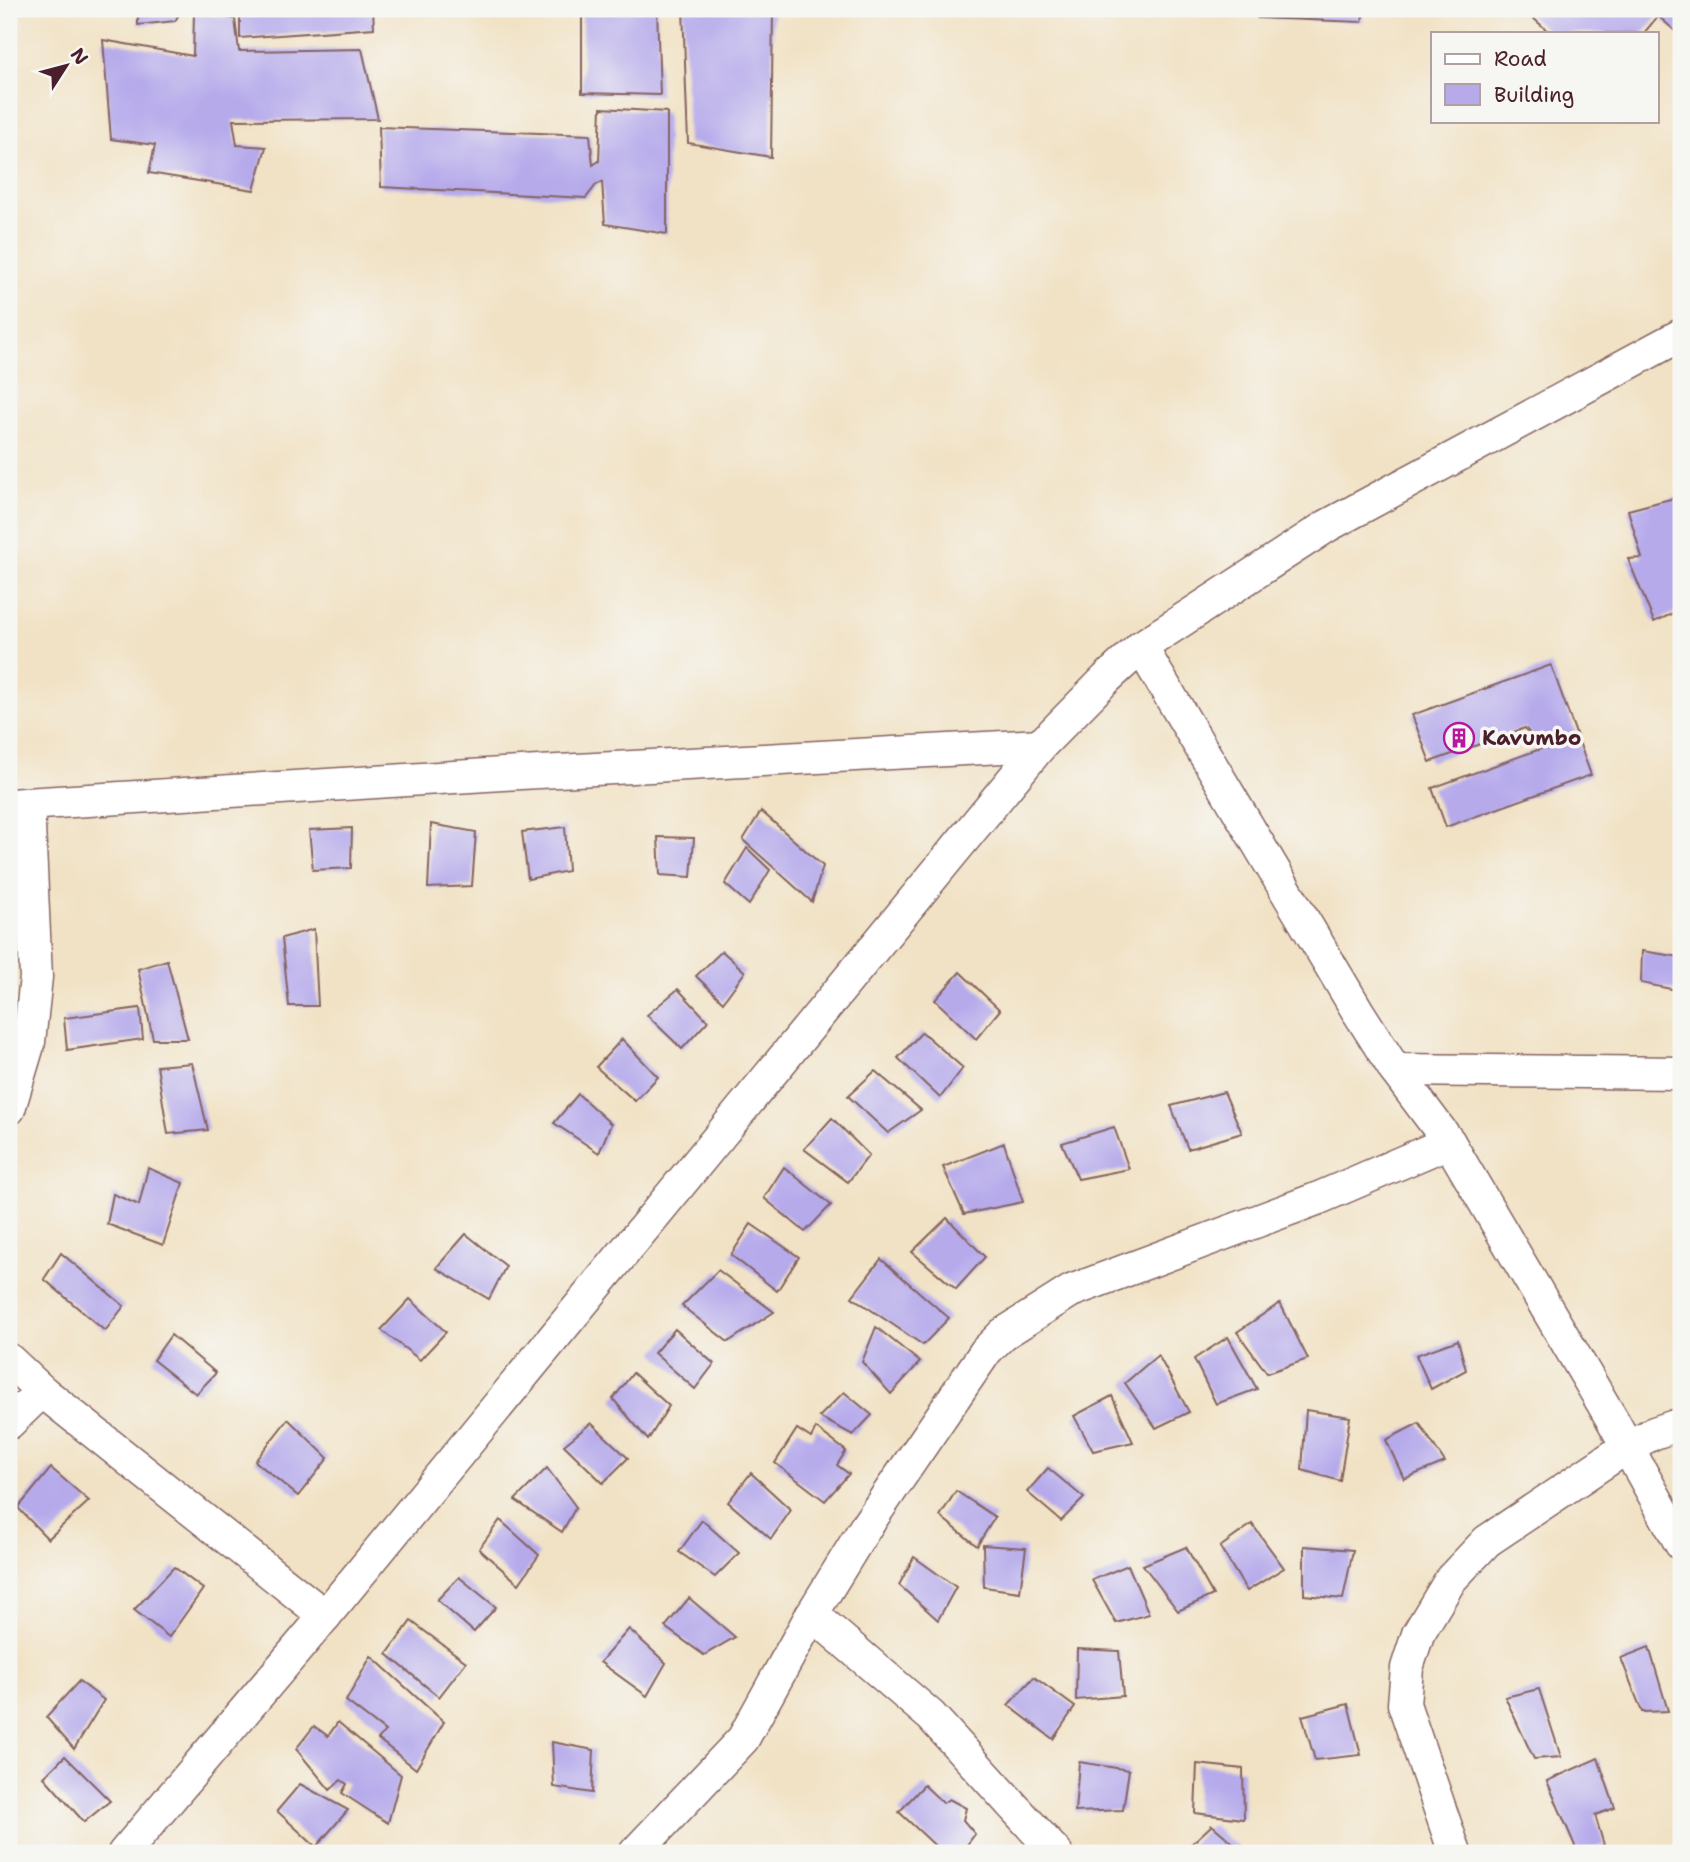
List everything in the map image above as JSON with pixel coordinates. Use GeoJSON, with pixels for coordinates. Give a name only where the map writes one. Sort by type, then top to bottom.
{"type":"FeatureCollection","features":[{"type":"Feature","properties":{"kind":"street"},"geometry":{"type":"LineString","coordinates":[[124,1853],[325,1615],[1041,745],[1106,679],[1141,647],[1327,526],[1681,335]]}},
{"type":"Feature","properties":{"kind":"street"},"geometry":{"type":"LineString","coordinates":[[1141,647],[1357,1010],[1395,1070],[1449,1142],[1681,1544]]}},
{"type":"Feature","properties":{"kind":"street"},"geometry":{"type":"LineString","coordinates":[[9,1109],[29,1042],[36,978],[18,805],[502,774],[1041,745]]}},
{"type":"Feature","properties":{"kind":"street"},"geometry":{"type":"LineString","coordinates":[[1395,1070],[1681,1073]]}},
{"type":"Feature","properties":{"kind":"street"},"geometry":{"type":"LineString","coordinates":[[635,1853],[743,1739],[811,1614],[865,1528],[986,1351],[1003,1334],[1071,1291],[1319,1198],[1449,1142]]}},
{"type":"Feature","properties":{"kind":"street"},"geometry":{"type":"LineString","coordinates":[[9,1360],[42,1391],[325,1615]]}},
{"type":"Feature","properties":{"kind":"street"},"geometry":{"type":"LineString","coordinates":[[9,1423],[42,1391]]}},
{"type":"Feature","properties":{"kind":"street"},"geometry":{"type":"LineString","coordinates":[[1455,1853],[1404,1704],[1407,1668],[1419,1634],[1451,1579],[1487,1541],[1627,1447],[1654,1433],[1681,1424]]}},
{"type":"Feature","properties":{"kind":"street"},"geometry":{"type":"LineString","coordinates":[[811,1614],[931,1716],[1056,1853]]}},
{"type":"Feature","properties":{"kind":"building"},"geometry":{"type":"Polygon","coordinates":[[[138,9],[182,9],[175,21],[138,25],[138,9]]]}},
{"type":"Feature","properties":{"kind":"building"},"geometry":{"type":"Polygon","coordinates":[[[240,9],[373,9],[374,28],[240,38],[240,9]]]}},
{"type":"Feature","properties":{"kind":"building"},"geometry":{"type":"Polygon","coordinates":[[[582,9],[657,9],[660,95],[582,93],[582,9]]]}},
{"type":"Feature","properties":{"kind":"building"},"geometry":{"type":"Polygon","coordinates":[[[683,9],[773,9],[771,157],[688,143],[683,9]]]}},
{"type":"Feature","properties":{"kind":"building"},"geometry":{"type":"Polygon","coordinates":[[[1260,9],[1364,9],[1362,22],[1258,18],[1260,9]]]}},
{"type":"Feature","properties":{"kind":"building"},"geometry":{"type":"Polygon","coordinates":[[[1523,9],[1681,9],[1681,36],[1658,16],[1645,32],[1549,32],[1523,9]]]}},
{"type":"Feature","properties":{"kind":"building"},"geometry":{"type":"Polygon","coordinates":[[[194,12],[235,19],[239,51],[362,49],[378,119],[233,120],[237,145],[266,147],[254,190],[149,173],[155,145],[111,139],[103,40],[193,56],[194,12]]]}},
{"type":"Feature","properties":{"kind":"building"},"geometry":{"type":"Polygon","coordinates":[[[601,108],[667,112],[667,234],[605,224],[602,182],[596,185],[586,198],[381,187],[379,127],[590,135],[593,165],[599,161],[601,108]]]}},
{"type":"Feature","properties":{"kind":"building"},"geometry":{"type":"Polygon","coordinates":[[[1678,497],[1681,507],[1681,610],[1654,622],[1628,559],[1642,558],[1628,510],[1678,497]]]}},
{"type":"Feature","properties":{"kind":"building","name":"Kavumbo"},"geometry":{"type":"Polygon","coordinates":[[[1551,665],[1591,775],[1446,827],[1432,788],[1543,748],[1525,728],[1430,762],[1412,715],[1551,665]]]}},
{"type":"Feature","properties":{"kind":"building"},"geometry":{"type":"Polygon","coordinates":[[[761,811],[823,866],[812,902],[743,840],[761,811]]]}},
{"type":"Feature","properties":{"kind":"building"},"geometry":{"type":"Polygon","coordinates":[[[431,824],[476,832],[472,886],[428,888],[431,824]]]}},
{"type":"Feature","properties":{"kind":"building"},"geometry":{"type":"Polygon","coordinates":[[[565,827],[568,871],[528,879],[522,832],[565,827]]]}},
{"type":"Feature","properties":{"kind":"building"},"geometry":{"type":"Polygon","coordinates":[[[352,828],[351,868],[313,870],[309,830],[352,828]]]}},
{"type":"Feature","properties":{"kind":"building"},"geometry":{"type":"Polygon","coordinates":[[[658,837],[694,838],[691,877],[660,875],[658,837]]]}},
{"type":"Feature","properties":{"kind":"building"},"geometry":{"type":"Polygon","coordinates":[[[747,848],[770,870],[749,905],[725,884],[747,848]]]}},
{"type":"Feature","properties":{"kind":"building"},"geometry":{"type":"Polygon","coordinates":[[[314,929],[318,1006],[289,1006],[282,938],[314,929]]]}},
{"type":"Feature","properties":{"kind":"building"},"geometry":{"type":"Polygon","coordinates":[[[722,951],[745,972],[723,1002],[696,976],[722,951]]]}},
{"type":"Feature","properties":{"kind":"building"},"geometry":{"type":"Polygon","coordinates":[[[1642,951],[1681,957],[1681,991],[1641,983],[1642,951]]]}},
{"type":"Feature","properties":{"kind":"building"},"geometry":{"type":"Polygon","coordinates":[[[167,960],[188,1039],[153,1039],[138,969],[167,960]]]}},
{"type":"Feature","properties":{"kind":"building"},"geometry":{"type":"Polygon","coordinates":[[[960,972],[1000,1010],[976,1039],[935,1000],[960,972]]]}},
{"type":"Feature","properties":{"kind":"building"},"geometry":{"type":"Polygon","coordinates":[[[678,989],[708,1021],[682,1049],[647,1015],[678,989]]]}},
{"type":"Feature","properties":{"kind":"building"},"geometry":{"type":"Polygon","coordinates":[[[140,1008],[143,1039],[67,1050],[64,1018],[140,1008]]]}},
{"type":"Feature","properties":{"kind":"building"},"geometry":{"type":"Polygon","coordinates":[[[922,1032],[963,1068],[940,1098],[898,1058],[922,1032]]]}},
{"type":"Feature","properties":{"kind":"building"},"geometry":{"type":"Polygon","coordinates":[[[622,1039],[658,1077],[635,1101],[596,1067],[622,1039]]]}},
{"type":"Feature","properties":{"kind":"building"},"geometry":{"type":"Polygon","coordinates":[[[192,1063],[208,1130],[168,1134],[157,1066],[192,1063]]]}},
{"type":"Feature","properties":{"kind":"building"},"geometry":{"type":"Polygon","coordinates":[[[875,1071],[921,1110],[888,1133],[848,1096],[875,1071]]]}},
{"type":"Feature","properties":{"kind":"building"},"geometry":{"type":"Polygon","coordinates":[[[1224,1092],[1242,1133],[1188,1149],[1171,1106],[1224,1092]]]}},
{"type":"Feature","properties":{"kind":"building"},"geometry":{"type":"Polygon","coordinates":[[[578,1094],[611,1124],[599,1153],[554,1123],[578,1094]]]}},
{"type":"Feature","properties":{"kind":"building"},"geometry":{"type":"Polygon","coordinates":[[[832,1118],[869,1155],[848,1182],[804,1149],[832,1118]]]}},
{"type":"Feature","properties":{"kind":"building"},"geometry":{"type":"Polygon","coordinates":[[[1114,1127],[1129,1169],[1078,1179],[1062,1143],[1114,1127]]]}},
{"type":"Feature","properties":{"kind":"building"},"geometry":{"type":"Polygon","coordinates":[[[1004,1143],[1023,1202],[964,1214],[943,1167],[1004,1143]]]}},
{"type":"Feature","properties":{"kind":"building"},"geometry":{"type":"Polygon","coordinates":[[[784,1167],[831,1205],[805,1232],[764,1198],[784,1167]]]}},
{"type":"Feature","properties":{"kind":"building"},"geometry":{"type":"Polygon","coordinates":[[[148,1168],[183,1183],[163,1245],[107,1224],[113,1194],[139,1205],[148,1168]]]}},
{"type":"Feature","properties":{"kind":"building"},"geometry":{"type":"Polygon","coordinates":[[[947,1218],[985,1257],[956,1289],[912,1252],[947,1218]]]}},
{"type":"Feature","properties":{"kind":"building"},"geometry":{"type":"Polygon","coordinates":[[[751,1224],[799,1257],[777,1291],[731,1255],[751,1224]]]}},
{"type":"Feature","properties":{"kind":"building"},"geometry":{"type":"Polygon","coordinates":[[[466,1234],[506,1266],[489,1299],[436,1268],[466,1234]]]}},
{"type":"Feature","properties":{"kind":"building"},"geometry":{"type":"Polygon","coordinates":[[[61,1253],[124,1306],[105,1331],[44,1279],[61,1253]]]}},
{"type":"Feature","properties":{"kind":"building"},"geometry":{"type":"Polygon","coordinates":[[[881,1259],[949,1318],[923,1345],[852,1297],[881,1259]]]}},
{"type":"Feature","properties":{"kind":"building"},"geometry":{"type":"Polygon","coordinates":[[[718,1270],[774,1312],[728,1342],[682,1306],[718,1270]]]}},
{"type":"Feature","properties":{"kind":"building"},"geometry":{"type":"Polygon","coordinates":[[[410,1299],[446,1332],[420,1360],[381,1330],[410,1299]]]}},
{"type":"Feature","properties":{"kind":"building"},"geometry":{"type":"Polygon","coordinates":[[[1280,1303],[1308,1359],[1267,1373],[1237,1332],[1280,1303]]]}},
{"type":"Feature","properties":{"kind":"building"},"geometry":{"type":"Polygon","coordinates":[[[876,1327],[920,1362],[891,1394],[862,1362],[876,1327]]]}},
{"type":"Feature","properties":{"kind":"building"},"geometry":{"type":"Polygon","coordinates":[[[675,1329],[714,1364],[695,1389],[654,1353],[675,1329]]]}},
{"type":"Feature","properties":{"kind":"building"},"geometry":{"type":"Polygon","coordinates":[[[171,1335],[216,1373],[196,1394],[153,1360],[171,1335]]]}},
{"type":"Feature","properties":{"kind":"building"},"geometry":{"type":"Polygon","coordinates":[[[1228,1337],[1257,1389],[1216,1404],[1194,1359],[1228,1337]]]}},
{"type":"Feature","properties":{"kind":"building"},"geometry":{"type":"Polygon","coordinates":[[[1458,1340],[1466,1370],[1431,1389],[1416,1355],[1458,1340]]]}},
{"type":"Feature","properties":{"kind":"building"},"geometry":{"type":"Polygon","coordinates":[[[1158,1355],[1189,1412],[1156,1428],[1125,1383],[1158,1355]]]}},
{"type":"Feature","properties":{"kind":"building"},"geometry":{"type":"Polygon","coordinates":[[[633,1373],[669,1406],[648,1440],[613,1399],[633,1373]]]}},
{"type":"Feature","properties":{"kind":"building"},"geometry":{"type":"Polygon","coordinates":[[[844,1392],[872,1415],[853,1435],[819,1417],[844,1392]]]}},
{"type":"Feature","properties":{"kind":"building"},"geometry":{"type":"Polygon","coordinates":[[[1112,1396],[1133,1442],[1093,1451],[1074,1416],[1112,1396]]]}},
{"type":"Feature","properties":{"kind":"building"},"geometry":{"type":"Polygon","coordinates":[[[1306,1410],[1350,1417],[1340,1481],[1302,1470],[1306,1410]]]}},
{"type":"Feature","properties":{"kind":"building"},"geometry":{"type":"Polygon","coordinates":[[[288,1419],[328,1458],[298,1496],[255,1461],[288,1419]]]}},
{"type":"Feature","properties":{"kind":"building"},"geometry":{"type":"Polygon","coordinates":[[[591,1423],[628,1458],[603,1483],[564,1445],[591,1423]]]}},
{"type":"Feature","properties":{"kind":"building"},"geometry":{"type":"Polygon","coordinates":[[[1419,1423],[1445,1462],[1404,1479],[1386,1440],[1419,1423]]]}},
{"type":"Feature","properties":{"kind":"building"},"geometry":{"type":"Polygon","coordinates":[[[816,1428],[846,1451],[837,1465],[849,1474],[825,1501],[775,1463],[797,1429],[811,1438],[816,1428]]]}},
{"type":"Feature","properties":{"kind":"building"},"geometry":{"type":"Polygon","coordinates":[[[51,1468],[89,1501],[48,1539],[18,1508],[51,1468]]]}},
{"type":"Feature","properties":{"kind":"building"},"geometry":{"type":"Polygon","coordinates":[[[547,1468],[576,1507],[562,1532],[515,1500],[547,1468]]]}},
{"type":"Feature","properties":{"kind":"building"},"geometry":{"type":"Polygon","coordinates":[[[1048,1468],[1084,1498],[1061,1521],[1027,1492],[1048,1468]]]}},
{"type":"Feature","properties":{"kind":"building"},"geometry":{"type":"Polygon","coordinates":[[[751,1473],[791,1510],[771,1539],[728,1502],[751,1473]]]}},
{"type":"Feature","properties":{"kind":"building"},"geometry":{"type":"Polygon","coordinates":[[[956,1491],[995,1517],[977,1546],[940,1516],[956,1491]]]}},
{"type":"Feature","properties":{"kind":"building"},"geometry":{"type":"Polygon","coordinates":[[[500,1520],[539,1555],[519,1584],[479,1549],[500,1520]]]}},
{"type":"Feature","properties":{"kind":"building"},"geometry":{"type":"Polygon","coordinates":[[[702,1520],[739,1553],[715,1577],[679,1552],[702,1520]]]}},
{"type":"Feature","properties":{"kind":"building"},"geometry":{"type":"Polygon","coordinates":[[[1252,1524],[1284,1568],[1247,1591],[1220,1547],[1252,1524]]]}},
{"type":"Feature","properties":{"kind":"building"},"geometry":{"type":"Polygon","coordinates":[[[983,1545],[1026,1548],[1020,1592],[984,1587],[983,1545]]]}},
{"type":"Feature","properties":{"kind":"building"},"geometry":{"type":"Polygon","coordinates":[[[1304,1546],[1353,1550],[1343,1599],[1304,1595],[1304,1546]]]}},
{"type":"Feature","properties":{"kind":"building"},"geometry":{"type":"Polygon","coordinates":[[[1186,1547],[1213,1595],[1178,1611],[1143,1565],[1186,1547]]]}},
{"type":"Feature","properties":{"kind":"building"},"geometry":{"type":"Polygon","coordinates":[[[914,1557],[956,1587],[938,1620],[899,1585],[914,1557]]]}},
{"type":"Feature","properties":{"kind":"building"},"geometry":{"type":"Polygon","coordinates":[[[1128,1565],[1149,1614],[1116,1623],[1092,1580],[1128,1565]]]}},
{"type":"Feature","properties":{"kind":"building"},"geometry":{"type":"Polygon","coordinates":[[[174,1567],[203,1589],[169,1637],[134,1610],[174,1567]]]}},
{"type":"Feature","properties":{"kind":"building"},"geometry":{"type":"Polygon","coordinates":[[[459,1577],[496,1607],[474,1632],[437,1600],[459,1577]]]}},
{"type":"Feature","properties":{"kind":"building"},"geometry":{"type":"Polygon","coordinates":[[[689,1598],[735,1637],[704,1655],[665,1627],[689,1598]]]}},
{"type":"Feature","properties":{"kind":"building"},"geometry":{"type":"Polygon","coordinates":[[[411,1621],[466,1662],[439,1697],[387,1654],[411,1621]]]}},
{"type":"Feature","properties":{"kind":"building"},"geometry":{"type":"Polygon","coordinates":[[[629,1629],[666,1663],[647,1696],[600,1662],[629,1629]]]}},
{"type":"Feature","properties":{"kind":"building"},"geometry":{"type":"Polygon","coordinates":[[[1649,1647],[1668,1711],[1642,1712],[1621,1658],[1649,1647]]]}},
{"type":"Feature","properties":{"kind":"building"},"geometry":{"type":"Polygon","coordinates":[[[1077,1649],[1119,1651],[1123,1696],[1076,1700],[1077,1649]]]}},
{"type":"Feature","properties":{"kind":"building"},"geometry":{"type":"Polygon","coordinates":[[[371,1656],[444,1722],[416,1769],[378,1739],[385,1731],[346,1701],[371,1656]]]}},
{"type":"Feature","properties":{"kind":"building"},"geometry":{"type":"Polygon","coordinates":[[[1034,1677],[1075,1707],[1053,1739],[1008,1705],[1034,1677]]]}},
{"type":"Feature","properties":{"kind":"building"},"geometry":{"type":"Polygon","coordinates":[[[79,1681],[104,1700],[74,1749],[46,1717],[79,1681]]]}},
{"type":"Feature","properties":{"kind":"building"},"geometry":{"type":"Polygon","coordinates":[[[1539,1689],[1561,1757],[1534,1759],[1505,1697],[1539,1689]]]}},
{"type":"Feature","properties":{"kind":"building"},"geometry":{"type":"Polygon","coordinates":[[[1348,1704],[1361,1755],[1315,1760],[1302,1716],[1348,1704]]]}},
{"type":"Feature","properties":{"kind":"building"},"geometry":{"type":"Polygon","coordinates":[[[338,1722],[401,1775],[388,1823],[342,1793],[347,1784],[341,1780],[330,1790],[296,1749],[314,1726],[328,1736],[338,1722]]]}},
{"type":"Feature","properties":{"kind":"building"},"geometry":{"type":"Polygon","coordinates":[[[552,1742],[594,1750],[592,1793],[554,1787],[552,1742]]]}},
{"type":"Feature","properties":{"kind":"building"},"geometry":{"type":"Polygon","coordinates":[[[65,1756],[110,1801],[84,1822],[44,1777],[65,1756]]]}},
{"type":"Feature","properties":{"kind":"building"},"geometry":{"type":"Polygon","coordinates":[[[1598,1758],[1615,1808],[1595,1815],[1604,1845],[1578,1853],[1547,1781],[1598,1758]]]}},
{"type":"Feature","properties":{"kind":"building"},"geometry":{"type":"Polygon","coordinates":[[[1079,1762],[1129,1770],[1123,1810],[1075,1812],[1079,1762]]]}},
{"type":"Feature","properties":{"kind":"building"},"geometry":{"type":"Polygon","coordinates":[[[1197,1764],[1243,1769],[1244,1819],[1195,1813],[1197,1764]]]}},
{"type":"Feature","properties":{"kind":"building"},"geometry":{"type":"Polygon","coordinates":[[[300,1784],[348,1810],[316,1847],[277,1811],[300,1784]]]}},
{"type":"Feature","properties":{"kind":"building"},"geometry":{"type":"Polygon","coordinates":[[[924,1785],[943,1803],[949,1799],[966,1808],[963,1820],[975,1834],[961,1853],[943,1853],[899,1812],[924,1785]]]}},
{"type":"Feature","properties":{"kind":"building"},"geometry":{"type":"Polygon","coordinates":[[[1212,1825],[1245,1853],[1193,1853],[1187,1848],[1212,1825]]]}},
{"type":"Feature","properties":{"kind":"place","name":"Kavumbo"},"geometry":{"type":"Point","coordinates":[1459,738]}}]}
